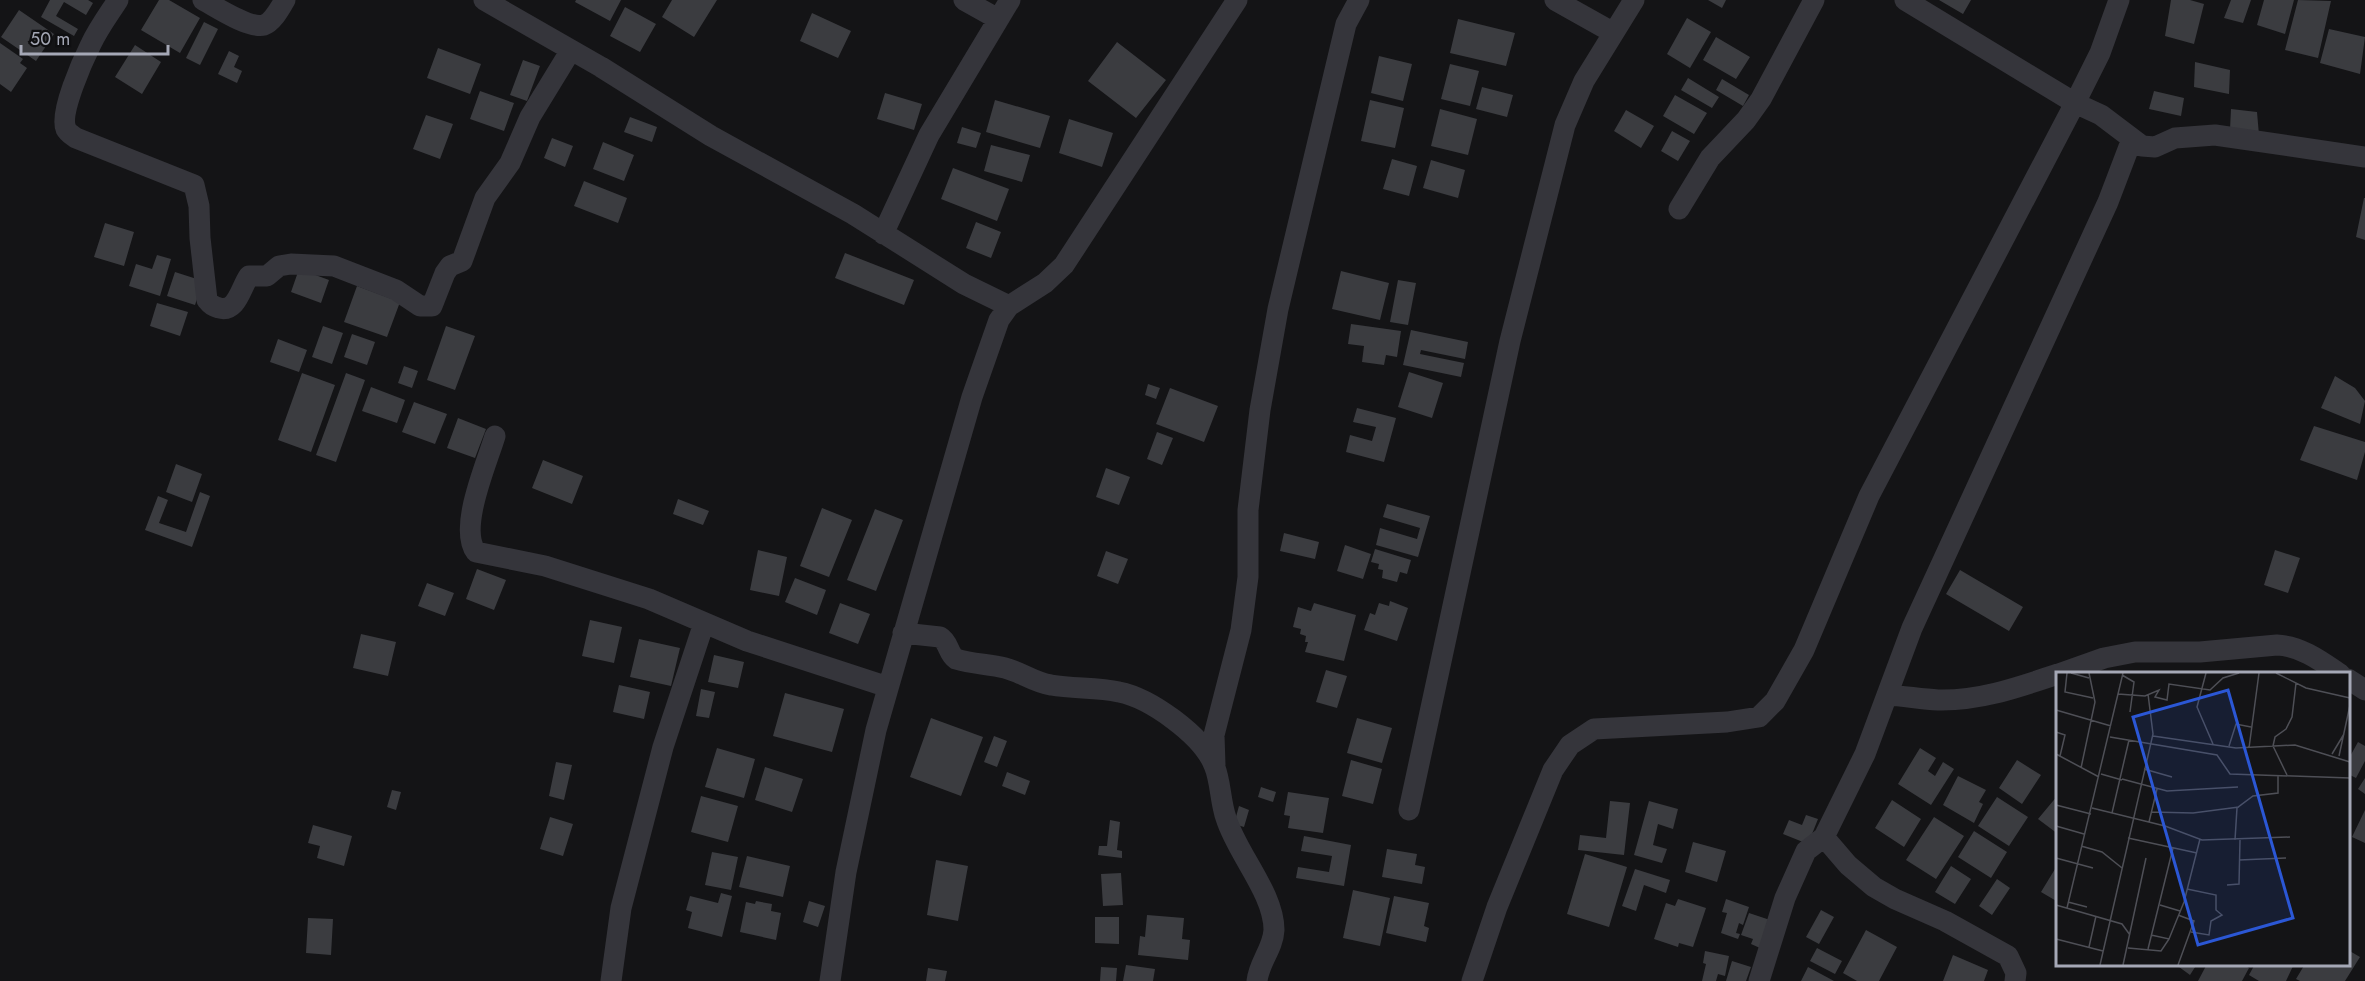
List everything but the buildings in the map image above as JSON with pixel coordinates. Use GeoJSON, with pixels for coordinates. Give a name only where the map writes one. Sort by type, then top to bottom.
{"type":"FeatureCollection","features":[{"type":"Feature","properties":{"kind":"street"},"geometry":{"type":"LineString","coordinates":[[118,0],[92,42],[75,84],[66,114],[65,126],[68,133],[76,138],[194,185],[199,206],[207,300],[214,306],[225,309],[230,308],[238,297],[249,276],[267,276],[279,266],[291,264],[334,266],[396,290],[420,306],[432,306],[450,266],[462,261],[485,198],[510,163],[530,117],[571,50]]}},
{"type":"Feature","properties":{"kind":"street"},"geometry":{"type":"LineString","coordinates":[[203,0],[246,22],[264,25],[270,21],[285,0]]}},
{"type":"Feature","properties":{"kind":"street"},"geometry":{"type":"LineString","coordinates":[[484,0],[571,50],[711,136],[854,214],[964,284],[1009,306]]}},
{"type":"Feature","properties":{"kind":"street"},"geometry":{"type":"LineString","coordinates":[[964,0],[998,20]]}},
{"type":"Feature","properties":{"kind":"street"},"geometry":{"type":"LineString","coordinates":[[883,234],[929,135],[1010,0]]}},
{"type":"Feature","properties":{"kind":"street"},"geometry":{"type":"LineString","coordinates":[[830,981],[846,872],[876,730],[972,397],[999,320],[1009,306],[1045,283],[1064,265],[1237,0]]}},
{"type":"Feature","properties":{"kind":"street"},"geometry":{"type":"LineString","coordinates":[[1257,981],[1260,965],[1270,947],[1274,930],[1272,917],[1265,896],[1234,839],[1226,818],[1215,765],[1214,735],[1241,630],[1248,577],[1248,510],[1260,410],[1278,309],[1346,24],[1359,0]]}},
{"type":"Feature","properties":{"kind":"street"},"geometry":{"type":"LineString","coordinates":[[1555,0],[1612,32]]}},
{"type":"Feature","properties":{"kind":"street"},"geometry":{"type":"LineString","coordinates":[[1409,810],[1510,341],[1565,125],[1584,81],[1612,32],[1634,0]]}},
{"type":"Feature","properties":{"kind":"street"},"geometry":{"type":"LineString","coordinates":[[1679,209],[1710,158],[1746,120],[1761,99],[1814,0]]}},
{"type":"Feature","properties":{"kind":"street"},"geometry":{"type":"LineString","coordinates":[[1905,0],[2075,103],[2101,115],[2142,146],[2154,147],[2175,138],[2215,135],[2365,157]]}},
{"type":"Feature","properties":{"kind":"street"},"geometry":{"type":"LineString","coordinates":[[1472,981],[1497,907],[1553,770],[1570,745],[1594,729],[1727,722],[1760,717],[1774,701],[1803,650],[1869,496],[2100,53],[2119,0]]}},
{"type":"Feature","properties":{"kind":"street"},"geometry":{"type":"LineString","coordinates":[[1759,981],[1785,898],[1806,851],[1824,837],[1865,754],[1916,618],[2108,202],[2132,139]]}},
{"type":"Feature","properties":{"kind":"street"},"geometry":{"type":"LineString","coordinates":[[495,436],[472,512],[470,538],[476,552],[545,566],[649,599],[747,641],[888,687]]}},
{"type":"Feature","properties":{"kind":"street"},"geometry":{"type":"LineString","coordinates":[[611,981],[621,908],[660,758],[704,622]]}},
{"type":"Feature","properties":{"kind":"street"},"geometry":{"type":"LineString","coordinates":[[903,633],[940,637],[945,640],[951,656],[956,659],[1004,668],[1049,685],[1122,692],[1152,706],[1180,725],[1204,749],[1215,765]]}},
{"type":"Feature","properties":{"kind":"street"},"geometry":{"type":"LineString","coordinates":[[2064,672],[2104,658],[2135,652],[2200,652],[2277,645],[2288,645],[2313,656],[2337,672]]}},
{"type":"Feature","properties":{"kind":"street"},"geometry":{"type":"LineString","coordinates":[[1887,695],[1939,700],[1967,699],[2005,692],[2056,675]]}},
{"type":"Feature","properties":{"kind":"street"},"geometry":{"type":"LineString","coordinates":[[2350,680],[2365,690]]}},
{"type":"Feature","properties":{"kind":"street"},"geometry":{"type":"LineString","coordinates":[[1824,837],[1848,865],[1874,887],[1945,921],[2008,956],[2016,973],[2015,981]]}}]}
